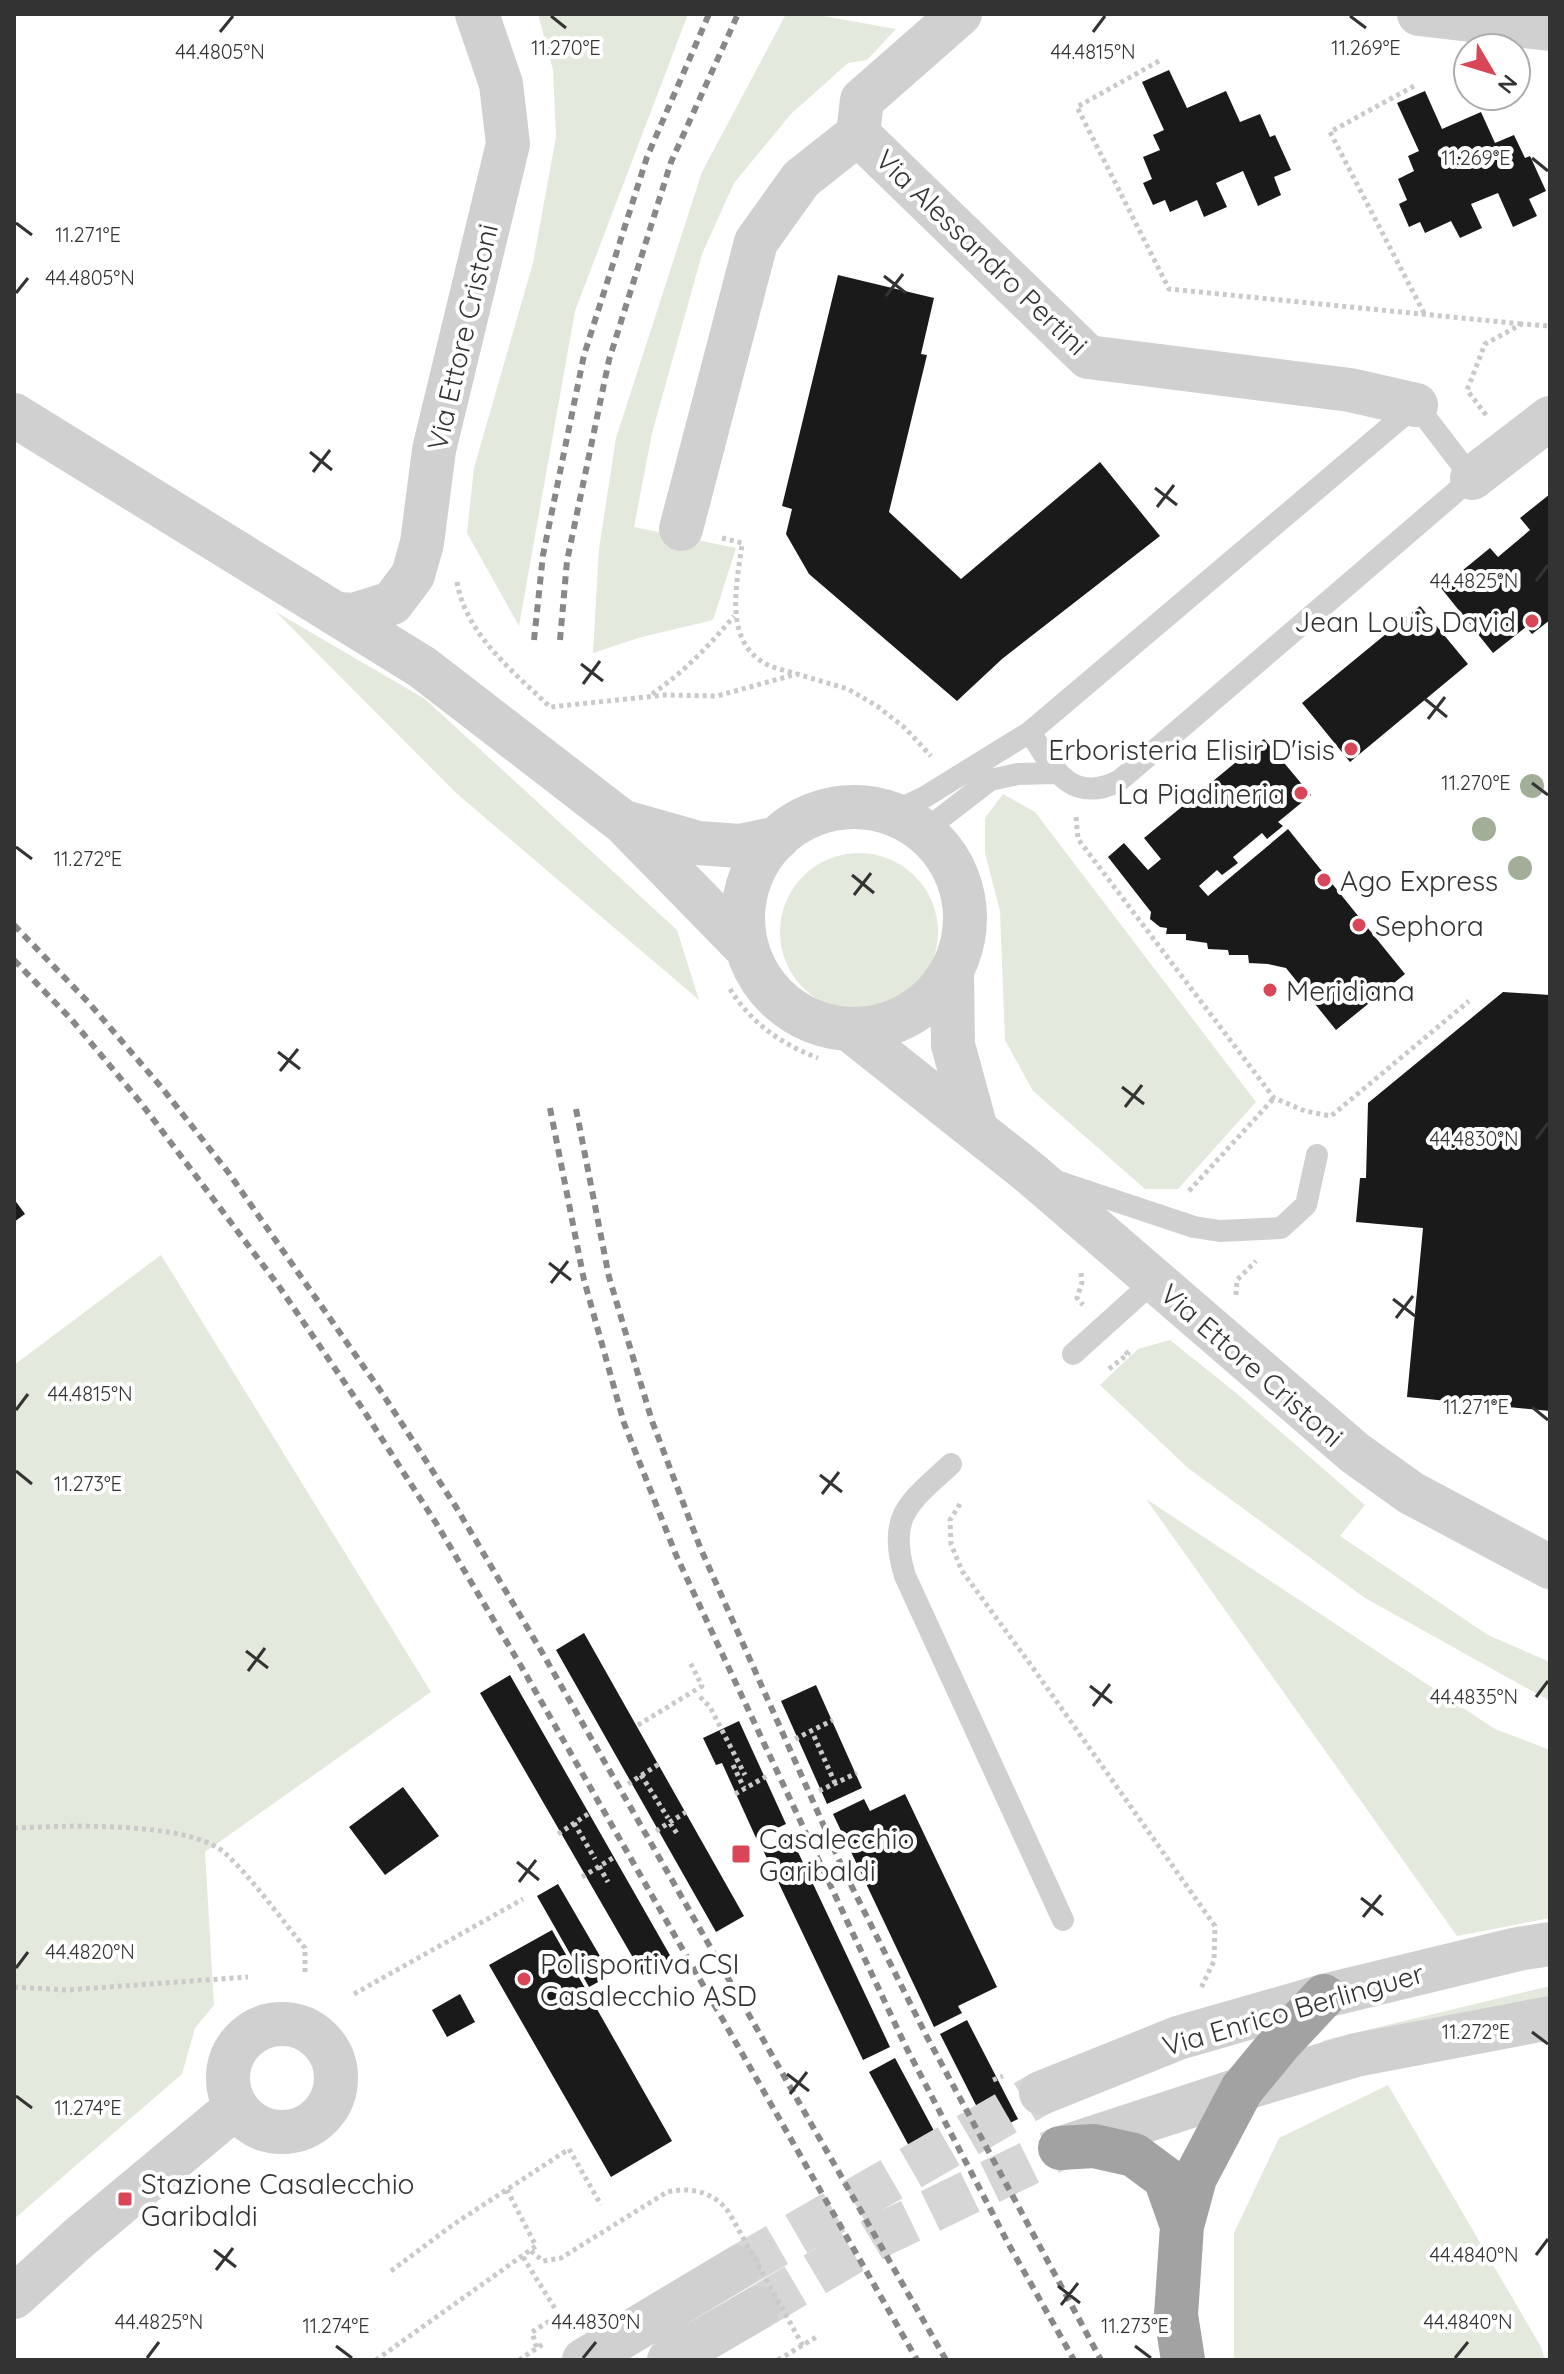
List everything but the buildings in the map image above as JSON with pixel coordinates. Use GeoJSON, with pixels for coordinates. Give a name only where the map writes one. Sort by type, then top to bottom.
{"type":"FeatureCollection","features":[{"type":"Feature","properties":{"kind":"highway"},"geometry":{"type":"LineString","coordinates":[[1183,2360],[1176,2315],[1182,2226],[1195,2178],[1242,2089],[1324,1996]]}},
{"type":"Feature","properties":{"kind":"highway"},"geometry":{"type":"LineString","coordinates":[[1060,2148],[1094,2146],[1134,2155],[1165,2178],[1182,2226]]}},
{"type":"Feature","properties":{"kind":"street","name":"Via Ettore Cristoni"},"geometry":{"type":"LineString","coordinates":[[339,614],[353,615],[392,603],[413,575],[422,543],[434,450],[508,144],[501,84],[477,14]]}},
{"type":"Feature","properties":{"kind":"street","name":"Via Alessandro Pertini"},"geometry":{"type":"LineString","coordinates":[[960,14],[862,100],[858,134],[1088,357],[1350,390],[1416,405]]}},
{"type":"Feature","properties":{"kind":"street"},"geometry":{"type":"LineString","coordinates":[[1419,14],[1550,29]]}},
{"type":"Feature","properties":{"kind":"street"},"geometry":{"type":"LineString","coordinates":[[681,529],[756,242],[801,179],[858,134]]}},
{"type":"Feature","properties":{"kind":"street"},"geometry":{"type":"LineString","coordinates":[[14,415],[422,667],[623,822],[748,950]]}},
{"type":"Feature","properties":{"kind":"street"},"geometry":{"type":"LineString","coordinates":[[1472,478],[1550,418]]}},
{"type":"Feature","properties":{"kind":"street"},"geometry":{"type":"LineString","coordinates":[[413,575],[410,633],[422,667]]}},
{"type":"Feature","properties":{"kind":"street"},"geometry":{"type":"LineString","coordinates":[[856,807],[908,822],[942,849],[956,873],[965,908],[964,938],[952,971],[932,997],[910,1014],[881,1026],[849,1029],[814,1022],[780,1001],[756,971],[743,926],[744,902],[752,875],[778,838],[808,817],[831,809],[856,807]]}},
{"type":"Feature","properties":{"kind":"street"},"geometry":{"type":"LineString","coordinates":[[623,822],[698,843],[740,846],[778,838]]}},
{"type":"Feature","properties":{"kind":"street"},"geometry":{"type":"LineString","coordinates":[[952,971],[953,1045],[976,1129]]}},
{"type":"Feature","properties":{"kind":"street","name":"Via Ettore Cristoni"},"geometry":{"type":"LineString","coordinates":[[849,1029],[1029,1172],[1355,1453],[1411,1493],[1550,1567]]}},
{"type":"Feature","properties":{"kind":"street","name":"Via Enrico Berlinguer"},"geometry":{"type":"LineString","coordinates":[[1041,2093],[1178,2038],[1324,1996],[1550,1944]]}},
{"type":"Feature","properties":{"kind":"street"},"geometry":{"type":"LineString","coordinates":[[1060,2148],[1356,2055],[1550,2018]]}},
{"type":"Feature","properties":{"kind":"street"},"geometry":{"type":"LineString","coordinates":[[14,2297],[80,2237],[236,2107]]}},
{"type":"Feature","properties":{"kind":"street"},"geometry":{"type":"LineString","coordinates":[[584,2360],[739,2267]]}},
{"type":"Feature","properties":{"kind":"street"},"geometry":{"type":"LineString","coordinates":[[669,2360],[758,2308]]}},
{"type":"Feature","properties":{"kind":"lane"},"geometry":{"type":"LineString","coordinates":[[1416,405],[1472,478],[1119,781],[1103,789],[1018,774],[990,780],[908,822],[923,798],[1030,732],[1416,405]]}},
{"type":"Feature","properties":{"kind":"lane"},"geometry":{"type":"LineString","coordinates":[[1030,732],[1065,780]]}},
{"type":"Feature","properties":{"kind":"lane"},"geometry":{"type":"LineString","coordinates":[[1029,1172],[1169,1220],[1220,1231],[1246,1231],[1281,1228],[1306,1205],[1317,1155]]}},
{"type":"Feature","properties":{"kind":"lane"},"geometry":{"type":"LineString","coordinates":[[1073,1354],[1154,1281]]}},
{"type":"Feature","properties":{"kind":"lane"},"geometry":{"type":"LineString","coordinates":[[951,1464],[914,1497],[908,1507],[897,1538],[898,1555],[1063,1920]]}},
{"type":"Feature","properties":{"kind":"path"},"geometry":{"type":"LineString","coordinates":[[1159,61],[1077,107],[1169,289],[1550,326]]}},
{"type":"Feature","properties":{"kind":"path"},"geometry":{"type":"LineString","coordinates":[[1414,86],[1330,132],[1425,315]]}},
{"type":"Feature","properties":{"kind":"path"},"geometry":{"type":"LineString","coordinates":[[1511,448],[1467,390],[1485,344],[1522,324]]}},
{"type":"Feature","properties":{"kind":"path"},"geometry":{"type":"LineString","coordinates":[[681,529],[742,543],[734,615],[747,649],[762,662],[848,689],[877,706],[905,728],[937,763]]}},
{"type":"Feature","properties":{"kind":"path"},"geometry":{"type":"LineString","coordinates":[[648,697],[710,646],[734,615]]}},
{"type":"Feature","properties":{"kind":"path"},"geometry":{"type":"LineString","coordinates":[[550,707],[648,697],[717,696],[797,674]]}},
{"type":"Feature","properties":{"kind":"path"},"geometry":{"type":"LineString","coordinates":[[1065,780],[1078,839],[1274,1098],[1305,1111],[1331,1116],[1469,1001]]}},
{"type":"Feature","properties":{"kind":"path"},"geometry":{"type":"LineString","coordinates":[[1184,1195],[1274,1098]]}},
{"type":"Feature","properties":{"kind":"path"},"geometry":{"type":"LineString","coordinates":[[966,1496],[950,1520],[951,1544],[962,1571],[1215,1926]]}},
{"type":"Feature","properties":{"kind":"path"},"geometry":{"type":"LineString","coordinates":[[638,1725],[702,1686],[689,1660]]}},
{"type":"Feature","properties":{"kind":"path"},"geometry":{"type":"LineString","coordinates":[[700,1697],[710,1707],[745,1775]]}},
{"type":"Feature","properties":{"kind":"path"},"geometry":{"type":"LineString","coordinates":[[795,1739],[833,1720]]}},
{"type":"Feature","properties":{"kind":"path"},"geometry":{"type":"LineString","coordinates":[[807,1723],[835,1783]]}},
{"type":"Feature","properties":{"kind":"path"},"geometry":{"type":"LineString","coordinates":[[628,1784],[659,1764]]}},
{"type":"Feature","properties":{"kind":"path"},"geometry":{"type":"LineString","coordinates":[[733,1765],[744,1788]]}},
{"type":"Feature","properties":{"kind":"path"},"geometry":{"type":"LineString","coordinates":[[819,1791],[857,1773]]}},
{"type":"Feature","properties":{"kind":"path"},"geometry":{"type":"LineString","coordinates":[[641,1775],[678,1835]]}},
{"type":"Feature","properties":{"kind":"path"},"geometry":{"type":"LineString","coordinates":[[735,1794],[767,1776]]}},
{"type":"Feature","properties":{"kind":"path"},"geometry":{"type":"LineString","coordinates":[[558,1834],[591,1812]]}},
{"type":"Feature","properties":{"kind":"path"},"geometry":{"type":"LineString","coordinates":[[656,1831],[686,1812]]}},
{"type":"Feature","properties":{"kind":"path"},"geometry":{"type":"LineString","coordinates":[[574,1823],[595,1859]]}},
{"type":"Feature","properties":{"kind":"path"},"geometry":{"type":"LineString","coordinates":[[14,1828],[128,1828],[196,1839],[224,1851],[305,1948],[305,1972]]}},
{"type":"Feature","properties":{"kind":"path"},"geometry":{"type":"LineString","coordinates":[[582,1877],[616,1856]]}},
{"type":"Feature","properties":{"kind":"path"},"geometry":{"type":"LineString","coordinates":[[599,1866],[608,1882]]}},
{"type":"Feature","properties":{"kind":"path"},"geometry":{"type":"LineString","coordinates":[[354,1994],[523,1899]]}},
{"type":"Feature","properties":{"kind":"path"},"geometry":{"type":"LineString","coordinates":[[14,1987],[66,1990],[248,1977]]}},
{"type":"Feature","properties":{"kind":"path"},"geometry":{"type":"LineString","coordinates":[[391,2271],[569,2149],[601,2205]]}},
{"type":"Feature","properties":{"kind":"path"},"geometry":{"type":"LineString","coordinates":[[531,2251],[543,2261],[561,2258],[667,2192],[683,2188],[714,2197],[731,2216],[803,2346]]}},
{"type":"Feature","properties":{"kind":"path"},"geometry":{"type":"LineString","coordinates":[[376,2360],[536,2246],[507,2190]]}},
{"type":"Feature","properties":{"kind":"path"},"geometry":{"type":"LineString","coordinates":[[523,2257],[559,2315],[532,2332],[536,2347]]}},
{"type":"Feature","properties":{"kind":"path"},"geometry":{"type":"LineString","coordinates":[[778,2360],[818,2336]]}},
{"type":"Feature","properties":{"kind":"shaded area"},"geometry":{"type":"Polygon","coordinates":[[[538,14],[688,14],[575,311],[519,626],[467,533],[474,468],[533,263],[556,137],[553,70],[538,14]]]}},
{"type":"Feature","properties":{"kind":"shaded area"},"geometry":{"type":"Polygon","coordinates":[[[786,14],[812,14],[896,29],[867,60],[848,63],[791,114],[734,183],[702,254],[652,433],[634,527],[736,548],[713,620],[638,638],[593,653],[599,549],[616,438],[702,172],[786,14]]]}},
{"type":"Feature","properties":{"kind":"shaded area"},"geometry":{"type":"Polygon","coordinates":[[[276,612],[425,699],[677,930],[699,1000],[456,793],[276,612]]]}},
{"type":"Feature","properties":{"kind":"shaded area"},"geometry":{"type":"Polygon","coordinates":[[[1003,794],[1035,812],[1256,1102],[1178,1189],[1145,1189],[1033,1091],[1005,1040],[1000,911],[985,853],[985,818],[1003,794]]]}},
{"type":"Feature","properties":{"kind":"shaded area"},"geometry":{"type":"Polygon","coordinates":[[[859,853],[889,859],[915,876],[932,902],[938,932],[932,962],[915,988],[889,1005],[859,1011],[829,1005],[803,988],[786,962],[780,932],[786,902],[803,876],[829,859],[859,853]]]}},
{"type":"Feature","properties":{"kind":"shaded area"},"geometry":{"type":"Polygon","coordinates":[[[161,1255],[431,1692],[205,1852],[214,2005],[195,2028],[182,2074],[14,2219],[14,1365],[161,1255]]]}},
{"type":"Feature","properties":{"kind":"shaded area"},"geometry":{"type":"Polygon","coordinates":[[[1170,1340],[1365,1505],[1340,1536],[1488,1635],[1550,1662],[1550,1701],[1365,1598],[1188,1468],[1100,1385],[1138,1349],[1170,1340]]]}},
{"type":"Feature","properties":{"kind":"shaded area"},"geometry":{"type":"Polygon","coordinates":[[[1146,1499],[1495,1729],[1550,1750],[1550,1918],[1457,1936],[1146,1499]]]}},
{"type":"Feature","properties":{"kind":"shaded area"},"geometry":{"type":"Polygon","coordinates":[[[1550,1986],[1550,1997],[1285,2065],[1325,2040],[1550,1986]]]}},
{"type":"Feature","properties":{"kind":"shaded area"},"geometry":{"type":"Polygon","coordinates":[[[1388,2085],[1541,2347],[1545,2360],[1234,2360],[1234,2233],[1279,2138],[1388,2085]]]}},
{"type":"Feature","properties":{"kind":"tunnel"},"geometry":{"type":"LineString","coordinates":[[739,2267],[1041,2093]]}},
{"type":"Feature","properties":{"kind":"tunnel"},"geometry":{"type":"LineString","coordinates":[[758,2308],[881,2235],[1060,2148]]}},
{"type":"Feature","properties":{"kind":"railway"},"geometry":{"type":"LineString","coordinates":[[534,640],[543,555],[584,355],[647,157],[709,14]]}},
{"type":"Feature","properties":{"kind":"railway"},"geometry":{"type":"LineString","coordinates":[[560,640],[567,561],[609,360],[671,162],[738,14]]}},
{"type":"Feature","properties":{"kind":"railway"},"geometry":{"type":"LineString","coordinates":[[14,925],[89,1003],[162,1088],[228,1172],[382,1393],[456,1507],[543,1654],[946,2360]]}},
{"type":"Feature","properties":{"kind":"railway"},"geometry":{"type":"LineString","coordinates":[[14,960],[71,1019],[141,1103],[278,1285],[362,1408],[436,1523],[521,1666],[917,2360]]}},
{"type":"Feature","properties":{"kind":"railway"},"geometry":{"type":"LineString","coordinates":[[550,1108],[584,1280],[624,1423],[676,1555],[905,2045],[1009,2245],[1074,2360]]}},
{"type":"Feature","properties":{"kind":"railway"},"geometry":{"type":"LineString","coordinates":[[576,1109],[609,1277],[652,1421],[700,1547],[843,1869],[926,2035],[1101,2360]]}},
{"type":"Feature","properties":{"kind":"place","name":"Jean Louis David"},"geometry":{"type":"Point","coordinates":[1532,621]}},
{"type":"Feature","properties":{"kind":"place","name":"Erboristeria Elisir D'isis"},"geometry":{"type":"Point","coordinates":[1351,749]}},
{"type":"Feature","properties":{"kind":"place","name":"La Piadineria"},"geometry":{"type":"Point","coordinates":[1301,793]}},
{"type":"Feature","properties":{"kind":"place","name":"Ago Express"},"geometry":{"type":"Point","coordinates":[1324,880]}},
{"type":"Feature","properties":{"kind":"place","name":"Sephora"},"geometry":{"type":"Point","coordinates":[1359,925]}},
{"type":"Feature","properties":{"kind":"place","name":"Meridiana"},"geometry":{"type":"Point","coordinates":[1270,990]}},
{"type":"Feature","properties":{"kind":"place","name":"Casalecchio Garibaldi"},"geometry":{"type":"Point","coordinates":[741,1854]}},
{"type":"Feature","properties":{"kind":"place","name":"Polisportiva CSI Casalecchio ASD"},"geometry":{"type":"Point","coordinates":[524,1979]}},
{"type":"Feature","properties":{"kind":"place","name":"Stazione Casalecchio Garibaldi"},"geometry":{"type":"Point","coordinates":[125,2199]}}]}
